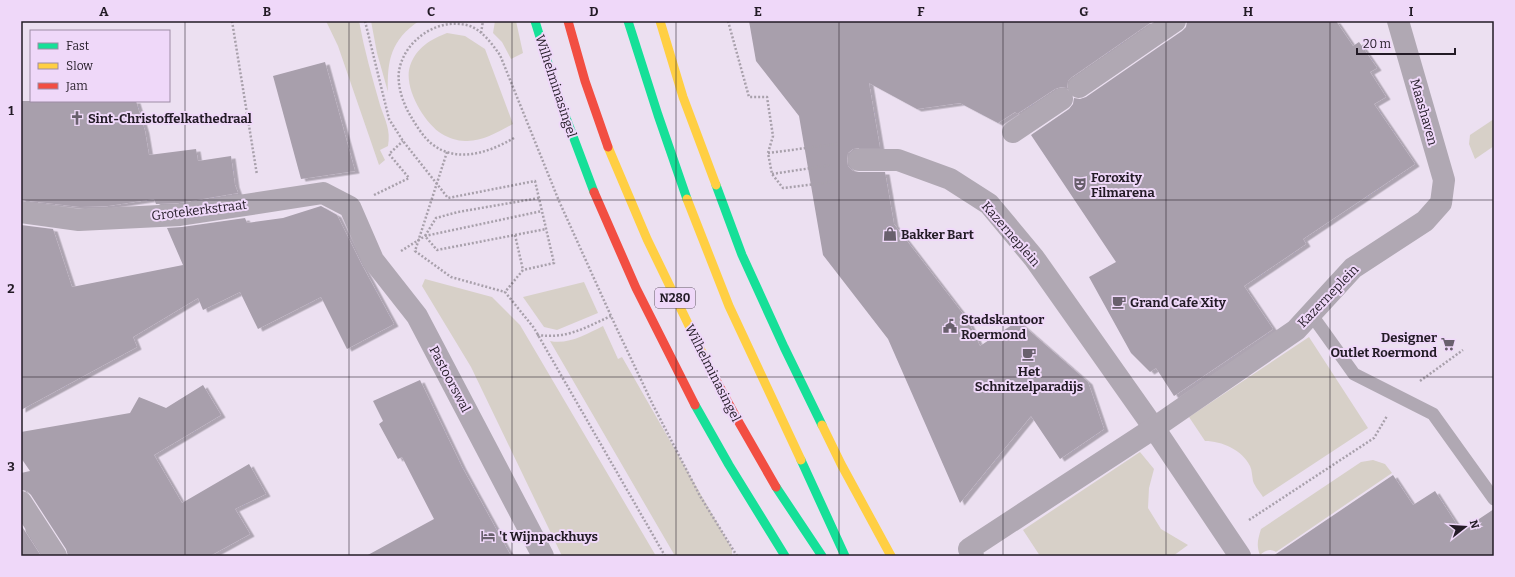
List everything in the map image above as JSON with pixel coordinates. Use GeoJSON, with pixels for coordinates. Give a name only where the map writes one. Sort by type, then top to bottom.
{"type":"FeatureCollection","features":[{"type":"Feature","properties":{"kind":"main road","name":"Wilhelminasingel"},"geometry":{"type":"LineString","coordinates":[[535,21],[549,72],[578,154],[630,277],[711,434],[785,556]]}},
{"type":"Feature","properties":{"kind":"main road","name":"Wilhelminasingel"},"geometry":{"type":"LineString","coordinates":[[568,21],[595,109],[620,177],[676,300],[714,378],[752,447],[794,515],[822,556]]}},
{"type":"Feature","properties":{"kind":"main road"},"geometry":{"type":"LineString","coordinates":[[628,21],[676,168],[715,271],[754,360],[823,504],[846,556]]}},
{"type":"Feature","properties":{"kind":"main road"},"geometry":{"type":"LineString","coordinates":[[660,21],[683,97],[742,256],[841,464],[891,556]]}},
{"type":"Feature","properties":{"kind":"street"},"geometry":{"type":"LineString","coordinates":[[1013,132],[1175,21]]}},
{"type":"Feature","properties":{"kind":"street","name":"Maashaven"},"geometry":{"type":"LineString","coordinates":[[1398,21],[1444,180],[1441,203]]}},
{"type":"Feature","properties":{"kind":"street","name":"Kazerneplein"},"geometry":{"type":"LineString","coordinates":[[859,160],[898,160],[950,179],[989,204],[1034,258],[1154,428],[1240,556]]}},
{"type":"Feature","properties":{"kind":"street","name":"Grotekerkstraat"},"geometry":{"type":"LineString","coordinates":[[21,212],[79,220],[180,216],[323,193],[350,207]]}},
{"type":"Feature","properties":{"kind":"street","name":"Kazerneplein"},"geometry":{"type":"LineString","coordinates":[[973,556],[968,549],[1154,428],[1296,330],[1353,268],[1426,221],[1441,203]]}},
{"type":"Feature","properties":{"kind":"street","name":"Pastoorswal"},"geometry":{"type":"LineString","coordinates":[[350,207],[373,260],[417,316],[542,556]]}},
{"type":"Feature","properties":{"kind":"street"},"geometry":{"type":"LineString","coordinates":[[21,502],[56,556]]}},
{"type":"Feature","properties":{"kind":"lane"},"geometry":{"type":"LineString","coordinates":[[1311,314],[1354,374],[1434,414],[1494,499]]}},
{"type":"Feature","properties":{"kind":"path"},"geometry":{"type":"LineString","coordinates":[[232,21],[261,202]]}},
{"type":"Feature","properties":{"kind":"path"},"geometry":{"type":"LineString","coordinates":[[365,21],[389,119],[402,141],[448,198],[535,181],[554,263],[523,270],[505,292]]}},
{"type":"Feature","properties":{"kind":"path"},"geometry":{"type":"LineString","coordinates":[[481,33],[483,21]]}},
{"type":"Feature","properties":{"kind":"path"},"geometry":{"type":"LineString","coordinates":[[728,21],[749,97],[766,97],[773,136],[768,153],[772,174],[783,188],[844,180]]}},
{"type":"Feature","properties":{"kind":"path"},"geometry":{"type":"LineString","coordinates":[[514,138],[493,149],[470,155],[447,152],[430,143],[412,119],[402,98],[399,71],[411,46],[422,34],[435,27],[447,24],[470,26],[491,42],[500,55],[559,201],[610,316],[653,405],[700,496],[737,556]]}},
{"type":"Feature","properties":{"kind":"path"},"geometry":{"type":"LineString","coordinates":[[350,207],[408,178],[389,154],[402,141]]}},
{"type":"Feature","properties":{"kind":"path"},"geometry":{"type":"LineString","coordinates":[[768,153],[809,148]]}},
{"type":"Feature","properties":{"kind":"path"},"geometry":{"type":"LineString","coordinates":[[447,152],[415,251],[451,277],[505,292],[537,335],[665,556]]}},
{"type":"Feature","properties":{"kind":"path"},"geometry":{"type":"LineString","coordinates":[[772,174],[859,160]]}},
{"type":"Feature","properties":{"kind":"path"},"geometry":{"type":"LineString","coordinates":[[425,236],[436,218],[458,212],[539,198]]}},
{"type":"Feature","properties":{"kind":"path"},"geometry":{"type":"LineString","coordinates":[[406,249],[425,236],[542,211]]}},
{"type":"Feature","properties":{"kind":"path"},"geometry":{"type":"LineString","coordinates":[[425,236],[438,250],[546,229]]}},
{"type":"Feature","properties":{"kind":"path"},"geometry":{"type":"LineString","coordinates":[[515,235],[523,270]]}},
{"type":"Feature","properties":{"kind":"path"},"geometry":{"type":"LineString","coordinates":[[537,335],[564,335],[575,332],[610,316]]}},
{"type":"Feature","properties":{"kind":"path"},"geometry":{"type":"LineString","coordinates":[[1226,535],[1374,438],[1398,397],[1463,350]]}},
{"type":"Feature","properties":{"kind":"shaded area"},"geometry":{"type":"Polygon","coordinates":[[[326,21],[359,21],[371,74],[386,120],[389,135],[388,146],[380,150],[385,160],[379,165],[338,46],[326,21]]]}},
{"type":"Feature","properties":{"kind":"shaded area"},"geometry":{"type":"Polygon","coordinates":[[[371,21],[419,21],[402,36],[393,52],[388,70],[388,92],[377,53],[371,21]]]}},
{"type":"Feature","properties":{"kind":"shaded area"},"geometry":{"type":"Polygon","coordinates":[[[495,21],[516,21],[523,53],[511,59],[502,42],[493,33],[495,21]]]}},
{"type":"Feature","properties":{"kind":"shaded area"},"geometry":{"type":"Polygon","coordinates":[[[447,33],[465,36],[485,49],[513,124],[478,140],[462,141],[447,137],[428,122],[412,94],[409,74],[410,66],[420,49],[435,38],[447,33]]]}},
{"type":"Feature","properties":{"kind":"shaded area"},"geometry":{"type":"Polygon","coordinates":[[[1494,119],[1494,146],[1475,159],[1469,144],[1470,135],[1494,119]]]}},
{"type":"Feature","properties":{"kind":"shaded area"},"geometry":{"type":"Polygon","coordinates":[[[425,279],[492,297],[520,325],[656,556],[562,556],[471,367],[422,286],[425,279]]]}},
{"type":"Feature","properties":{"kind":"shaded area"},"geometry":{"type":"Polygon","coordinates":[[[584,282],[598,313],[557,330],[544,327],[523,297],[584,282]]]}},
{"type":"Feature","properties":{"kind":"shaded area"},"geometry":{"type":"Polygon","coordinates":[[[603,326],[618,359],[622,357],[732,549],[732,556],[675,556],[550,341],[557,342],[570,340],[603,326]]]}},
{"type":"Feature","properties":{"kind":"shaded area"},"geometry":{"type":"Polygon","coordinates":[[[1309,337],[1368,428],[1263,497],[1253,481],[1250,466],[1242,455],[1225,445],[1205,441],[1189,417],[1309,337]]]}},
{"type":"Feature","properties":{"kind":"shaded area"},"geometry":{"type":"Polygon","coordinates":[[[1140,452],[1154,469],[1149,488],[1148,508],[1161,529],[1188,545],[1173,556],[1040,556],[1023,530],[1140,452]]]}},
{"type":"Feature","properties":{"kind":"shaded area"},"geometry":{"type":"Polygon","coordinates":[[[1373,460],[1385,464],[1392,473],[1276,552],[1269,550],[1260,555],[1258,542],[1261,529],[1361,462],[1373,460]]]}},
{"type":"Feature","properties":{"kind":"building"},"geometry":{"type":"Polygon","coordinates":[[[749,21],[1153,21],[1072,77],[1068,81],[1067,88],[1061,87],[1055,89],[1017,114],[1015,112],[998,123],[960,103],[917,109],[869,83],[880,148],[853,149],[848,153],[847,160],[848,166],[853,171],[885,172],[894,224],[967,319],[980,346],[1018,321],[1088,382],[1104,429],[1060,459],[1031,416],[960,503],[888,339],[823,255],[799,116],[756,61],[749,21]]]}},
{"type":"Feature","properties":{"kind":"building"},"geometry":{"type":"Polygon","coordinates":[[[1187,21],[1336,21],[1353,46],[1359,42],[1377,68],[1370,72],[1386,97],[1374,104],[1415,164],[1303,239],[1306,244],[1244,286],[1273,329],[1174,396],[1156,368],[1150,372],[1131,353],[1089,277],[1116,262],[1031,135],[1069,109],[1073,104],[1074,98],[1080,99],[1086,97],[1182,31],[1186,27],[1187,21]]]}},
{"type":"Feature","properties":{"kind":"building"},"geometry":{"type":"Polygon","coordinates":[[[325,62],[355,171],[301,179],[273,76],[325,62]]]}},
{"type":"Feature","properties":{"kind":"building","name":"Sint-Christoffelkathedraal"},"geometry":{"type":"Polygon","coordinates":[[[21,101],[136,102],[145,131],[149,155],[196,149],[198,161],[231,156],[235,185],[238,193],[179,203],[156,204],[154,199],[108,206],[80,207],[21,200],[21,101]]]}},
{"type":"Feature","properties":{"kind":"building"},"geometry":{"type":"Polygon","coordinates":[[[321,206],[337,215],[394,324],[347,349],[321,297],[258,329],[240,292],[203,310],[198,298],[133,337],[137,347],[21,410],[21,225],[53,229],[72,287],[183,265],[167,228],[245,218],[247,223],[283,218],[321,206]]]}},
{"type":"Feature","properties":{"kind":"building"},"geometry":{"type":"Polygon","coordinates":[[[420,380],[462,467],[511,556],[366,556],[434,519],[402,457],[398,459],[379,424],[383,421],[373,401],[420,380]]]}},
{"type":"Feature","properties":{"kind":"building"},"geometry":{"type":"Polygon","coordinates":[[[203,385],[221,415],[154,455],[182,503],[249,464],[266,494],[235,509],[250,534],[210,556],[68,556],[66,549],[31,495],[27,491],[21,490],[21,473],[30,471],[21,458],[21,432],[130,413],[139,397],[166,408],[203,385]]]}},
{"type":"Feature","properties":{"kind":"building"},"geometry":{"type":"Polygon","coordinates":[[[1393,475],[1413,505],[1435,491],[1461,531],[1494,509],[1494,556],[1273,556],[1393,475]]]}},
{"type":"Feature","properties":{"kind":"building"},"geometry":{"type":"Polygon","coordinates":[[[21,525],[41,556],[21,556],[21,525]]]}},
{"type":"Feature","properties":{"kind":"traffic: fast"},"geometry":{"type":"LineString","coordinates":[[535,21],[559,99],[594,192]]}},
{"type":"Feature","properties":{"kind":"traffic: fast"},"geometry":{"type":"LineString","coordinates":[[628,21],[687,199]]}},
{"type":"Feature","properties":{"kind":"traffic: fast"},"geometry":{"type":"LineString","coordinates":[[716,185],[742,255],[822,425]]}},
{"type":"Feature","properties":{"kind":"traffic: fast"},"geometry":{"type":"LineString","coordinates":[[695,405],[729,465],[785,556]]}},
{"type":"Feature","properties":{"kind":"traffic: fast"},"geometry":{"type":"LineString","coordinates":[[801,460],[845,556]]}},
{"type":"Feature","properties":{"kind":"traffic: fast"},"geometry":{"type":"LineString","coordinates":[[776,487],[822,556]]}},
{"type":"Feature","properties":{"kind":"traffic: slow"},"geometry":{"type":"LineString","coordinates":[[660,21],[683,97],[716,185]]}},
{"type":"Feature","properties":{"kind":"traffic: slow"},"geometry":{"type":"LineString","coordinates":[[608,147],[647,239],[710,369]]}},
{"type":"Feature","properties":{"kind":"traffic: slow"},"geometry":{"type":"LineString","coordinates":[[687,199],[729,306],[801,460]]}},
{"type":"Feature","properties":{"kind":"traffic: slow"},"geometry":{"type":"LineString","coordinates":[[822,425],[841,464],[891,556]]}},
{"type":"Feature","properties":{"kind":"traffic: jam"},"geometry":{"type":"LineString","coordinates":[[568,21],[585,81],[608,147]]}},
{"type":"Feature","properties":{"kind":"traffic: jam"},"geometry":{"type":"LineString","coordinates":[[594,192],[636,288],[695,405]]}},
{"type":"Feature","properties":{"kind":"traffic: jam"},"geometry":{"type":"LineString","coordinates":[[710,369],[776,487]]}},
{"type":"Feature","properties":{"kind":"place","name":"Sint-Christoffelkathedraal"},"geometry":{"type":"Point","coordinates":[77,118]}},
{"type":"Feature","properties":{"kind":"place","name":"Foroxity Filmarena"},"geometry":{"type":"Point","coordinates":[1080,184]}},
{"type":"Feature","properties":{"kind":"place","name":"Bakker Bart"},"geometry":{"type":"Point","coordinates":[890,234]}},
{"type":"Feature","properties":{"kind":"place","name":"Grand Cafe Xity"},"geometry":{"type":"Point","coordinates":[1119,302]}},
{"type":"Feature","properties":{"kind":"place","name":"Stadskantoor Roermond"},"geometry":{"type":"Point","coordinates":[950,326]}},
{"type":"Feature","properties":{"kind":"place","name":"Designer Outlet Roermond"},"geometry":{"type":"Point","coordinates":[1448,344]}},
{"type":"Feature","properties":{"kind":"place","name":"Het Schnitzelparadijs"},"geometry":{"type":"Point","coordinates":[1029,354]}},
{"type":"Feature","properties":{"kind":"place","name":"'t Wijnpackhuys"},"geometry":{"type":"Point","coordinates":[488,536]}}]}
